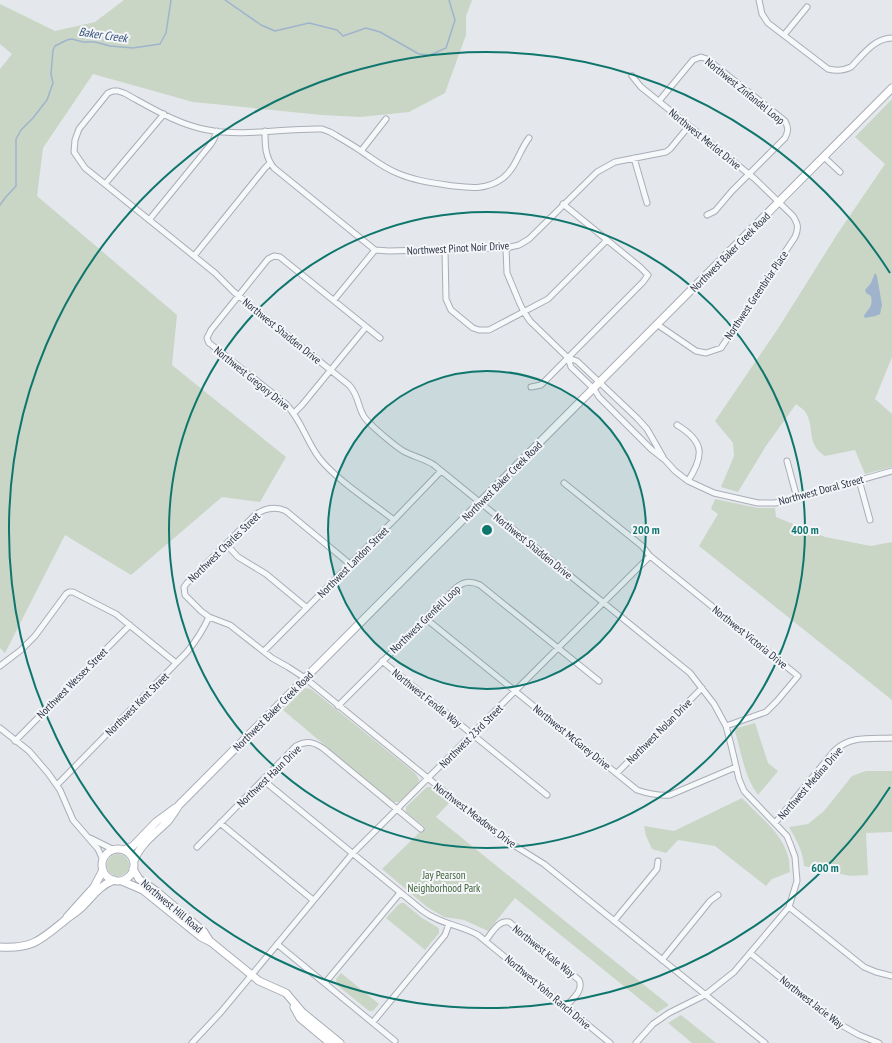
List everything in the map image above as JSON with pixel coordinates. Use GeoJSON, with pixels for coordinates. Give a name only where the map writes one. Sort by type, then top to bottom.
{"type":"FeatureCollection","features":[{"type":"Feature","properties":{"kind":"main road","name":"Northwest Baker Creek Road"},"geometry":{"type":"LineString","coordinates":[[124,850],[133,846],[156,822],[179,805],[892,88]]}},
{"type":"Feature","properties":{"kind":"main road","name":"Northwest Baker Creek Road"},"geometry":{"type":"LineString","coordinates":[[134,861],[138,850],[169,819],[179,805]]}},
{"type":"Feature","properties":{"kind":"main road"},"geometry":{"type":"LineString","coordinates":[[0,946],[12,947],[35,943],[53,931],[77,912],[102,886],[114,880],[122,880],[129,876],[134,869],[134,861],[130,855],[124,850],[114,850],[108,854],[103,860],[103,870],[94,887],[73,909],[65,920]]}},
{"type":"Feature","properties":{"kind":"main road","name":"Northwest Hill Road"},"geometry":{"type":"LineString","coordinates":[[134,869],[139,879],[156,891],[204,932],[211,942]]}},
{"type":"Feature","properties":{"kind":"main road"},"geometry":{"type":"LineString","coordinates":[[103,870],[107,876],[114,880]]}},
{"type":"Feature","properties":{"kind":"main road","name":"Northwest Hill Road"},"geometry":{"type":"LineString","coordinates":[[122,880],[143,890],[259,981],[286,993],[302,1012],[340,1043]]}},
{"type":"Feature","properties":{"kind":"main road"},"geometry":{"type":"LineString","coordinates":[[286,993],[300,1018],[330,1043]]}},
{"type":"Feature","properties":{"kind":"street"},"geometry":{"type":"LineString","coordinates":[[759,0],[764,18],[784,36],[823,66],[836,71],[846,70],[851,67],[875,43],[883,39],[892,38]]}},
{"type":"Feature","properties":{"kind":"street"},"geometry":{"type":"LineString","coordinates":[[784,36],[807,7]]}},
{"type":"Feature","properties":{"kind":"street","name":"Northwest Zinfandel Loop"},"geometry":{"type":"LineString","coordinates":[[659,101],[692,60],[701,57],[707,59],[779,116],[788,126],[785,138],[749,174]]}},
{"type":"Feature","properties":{"kind":"street","name":"Northwest Merlot Drive"},"geometry":{"type":"LineString","coordinates":[[632,76],[641,87],[749,174],[779,202]]}},
{"type":"Feature","properties":{"kind":"street","name":"Northwest Shadden Drive"},"geometry":{"type":"LineString","coordinates":[[164,114],[124,93],[113,91],[105,97],[79,129],[75,140],[74,152],[84,168],[215,273],[238,296],[353,389],[365,419],[400,449],[406,453],[428,461],[441,471],[690,673],[714,704],[726,726],[732,745],[739,779],[744,791],[786,836],[796,857],[797,881],[789,907]]}},
{"type":"Feature","properties":{"kind":"street"},"geometry":{"type":"LineString","coordinates":[[105,184],[164,114],[195,127],[217,131],[266,132],[322,129],[330,132],[361,151],[378,164],[396,173],[426,182],[475,188],[491,185],[505,177],[516,163],[520,152],[529,138]]}},
{"type":"Feature","properties":{"kind":"street"},"geometry":{"type":"LineString","coordinates":[[361,151],[386,119]]}},
{"type":"Feature","properties":{"kind":"street","name":"Northwest Pinot Noir Drive"},"geometry":{"type":"LineString","coordinates":[[375,250],[389,251],[506,248],[519,245],[529,238],[597,172],[615,162],[666,152],[689,126]]}},
{"type":"Feature","properties":{"kind":"street"},"geometry":{"type":"LineString","coordinates":[[149,220],[211,144],[217,131]]}},
{"type":"Feature","properties":{"kind":"street"},"geometry":{"type":"LineString","coordinates":[[266,132],[266,149],[270,163],[345,227],[375,250],[334,300]]}},
{"type":"Feature","properties":{"kind":"street"},"geometry":{"type":"LineString","coordinates":[[824,157],[840,172]]}},
{"type":"Feature","properties":{"kind":"street"},"geometry":{"type":"LineString","coordinates":[[634,158],[647,203]]}},
{"type":"Feature","properties":{"kind":"street"},"geometry":{"type":"LineString","coordinates":[[194,256],[270,163]]}},
{"type":"Feature","properties":{"kind":"street"},"geometry":{"type":"LineString","coordinates":[[707,215],[716,211],[732,190],[749,174]]}},
{"type":"Feature","properties":{"kind":"street","name":"Northwest Greenbriar Place"},"geometry":{"type":"LineString","coordinates":[[658,325],[701,353],[716,350],[724,344],[797,232],[798,228],[796,222],[779,202]]}},
{"type":"Feature","properties":{"kind":"street"},"geometry":{"type":"LineString","coordinates":[[531,387],[541,385],[643,282],[648,275],[563,204]]}},
{"type":"Feature","properties":{"kind":"street"},"geometry":{"type":"LineString","coordinates":[[444,250],[447,304],[450,310],[473,328],[488,330],[544,302],[607,240]]}},
{"type":"Feature","properties":{"kind":"street"},"geometry":{"type":"LineString","coordinates":[[506,248],[506,273],[524,312],[530,321],[568,358]]}},
{"type":"Feature","properties":{"kind":"street"},"geometry":{"type":"LineString","coordinates":[[238,296],[268,259],[274,256],[280,257],[380,338]]}},
{"type":"Feature","properties":{"kind":"street","name":"Northwest Gregory Drive"},"geometry":{"type":"LineString","coordinates":[[238,296],[211,330],[207,338],[209,343],[286,404],[294,413],[312,449],[328,468],[394,520]]}},
{"type":"Feature","properties":{"kind":"street"},"geometry":{"type":"LineString","coordinates":[[294,413],[366,327]]}},
{"type":"Feature","properties":{"kind":"street","name":"Northwest Doral Street"},"geometry":{"type":"LineString","coordinates":[[568,358],[577,361],[647,429],[665,460]]}},
{"type":"Feature","properties":{"kind":"street","name":"Northwest Doral Street"},"geometry":{"type":"LineString","coordinates":[[568,358],[572,367],[594,389],[599,397],[651,449],[688,481],[714,493],[758,503],[776,503],[892,471]]}},
{"type":"Feature","properties":{"kind":"street"},"geometry":{"type":"LineString","coordinates":[[678,425],[694,438],[698,446],[699,460],[697,467],[688,481]]}},
{"type":"Feature","properties":{"kind":"street"},"geometry":{"type":"LineString","coordinates":[[787,461],[797,498]]}},
{"type":"Feature","properties":{"kind":"street","name":"Northwest Landon Street"},"geometry":{"type":"LineString","coordinates":[[264,651],[441,471]]}},
{"type":"Feature","properties":{"kind":"street"},"geometry":{"type":"LineString","coordinates":[[859,480],[870,520]]}},
{"type":"Feature","properties":{"kind":"street"},"geometry":{"type":"LineString","coordinates":[[564,483],[642,546],[650,556]]}},
{"type":"Feature","properties":{"kind":"street","name":"Northwest Charles Street"},"geometry":{"type":"LineString","coordinates":[[184,591],[184,587],[187,583],[255,515],[260,511],[269,508],[280,508],[286,511],[350,564]]}},
{"type":"Feature","properties":{"kind":"street"},"geometry":{"type":"LineString","coordinates":[[226,544],[238,557],[266,574],[307,608]]}},
{"type":"Feature","properties":{"kind":"street","name":"Northwest 23rd Street"},"geometry":{"type":"LineString","coordinates":[[192,1043],[221,1012],[352,854],[650,556]]}},
{"type":"Feature","properties":{"kind":"street","name":"Northwest Victoria Drive"},"geometry":{"type":"LineString","coordinates":[[650,556],[798,676],[766,712],[726,726]]}},
{"type":"Feature","properties":{"kind":"street","name":"Northwest Grenfell Loop"},"geometry":{"type":"LineString","coordinates":[[338,706],[457,587],[466,582],[474,582],[480,586],[558,648]]}},
{"type":"Feature","properties":{"kind":"street","name":"Northwest Meadows Drive"},"geometry":{"type":"LineString","coordinates":[[184,591],[185,595],[192,603],[209,617],[230,625],[264,651],[305,678],[499,836],[544,864],[765,1043]]}},
{"type":"Feature","properties":{"kind":"street"},"geometry":{"type":"LineString","coordinates":[[0,666],[32,640],[62,599],[69,592],[77,593],[108,610],[130,625],[176,664]]}},
{"type":"Feature","properties":{"kind":"street","name":"Northwest Kent Street"},"geometry":{"type":"LineString","coordinates":[[57,785],[176,664],[197,640],[209,617]]}},
{"type":"Feature","properties":{"kind":"street","name":"Northwest McGarey Drive"},"geometry":{"type":"LineString","coordinates":[[425,618],[637,790],[659,796],[670,795],[736,768]]}},
{"type":"Feature","properties":{"kind":"street","name":"Northwest Wessex Street"},"geometry":{"type":"LineString","coordinates":[[15,741],[130,625]]}},
{"type":"Feature","properties":{"kind":"street"},"geometry":{"type":"LineString","coordinates":[[558,648],[599,681]]}},
{"type":"Feature","properties":{"kind":"street","name":"Northwest Fendle Way"},"geometry":{"type":"LineString","coordinates":[[382,661],[547,794]]}},
{"type":"Feature","properties":{"kind":"street","name":"Northwest Nolan Drive"},"geometry":{"type":"LineString","coordinates":[[617,773],[702,688]]}},
{"type":"Feature","properties":{"kind":"street"},"geometry":{"type":"LineString","coordinates":[[0,728],[29,751],[57,785],[73,820],[98,849],[103,860]]}},
{"type":"Feature","properties":{"kind":"street","name":"Northwest Medina Drive"},"geometry":{"type":"LineString","coordinates":[[775,823],[834,751],[841,745],[857,739],[892,738]]}},
{"type":"Feature","properties":{"kind":"street","name":"Northwest Haun Drive"},"geometry":{"type":"LineString","coordinates":[[197,847],[296,746],[302,743],[316,744],[324,749],[421,829]]}},
{"type":"Feature","properties":{"kind":"street","name":"Northwest Yohn Ranch Drive"},"geometry":{"type":"LineString","coordinates":[[263,780],[429,916],[469,930],[486,940],[610,1043]]}},
{"type":"Feature","properties":{"kind":"street"},"geometry":{"type":"LineString","coordinates":[[220,824],[313,900]]}},
{"type":"Feature","properties":{"kind":"street"},"geometry":{"type":"LineString","coordinates":[[88,836],[114,850]]}},
{"type":"Feature","properties":{"kind":"street"},"geometry":{"type":"LineString","coordinates":[[614,921],[657,869],[658,861]]}},
{"type":"Feature","properties":{"kind":"street"},"geometry":{"type":"LineString","coordinates":[[325,982],[400,893]]}},
{"type":"Feature","properties":{"kind":"street"},"geometry":{"type":"LineString","coordinates":[[662,960],[710,901],[718,895]]}},
{"type":"Feature","properties":{"kind":"street"},"geometry":{"type":"LineString","coordinates":[[636,1043],[653,1024],[669,1013],[705,995],[734,972],[789,907],[864,967],[892,976]]}},
{"type":"Feature","properties":{"kind":"street","name":"Northwest Kale Way"},"geometry":{"type":"LineString","coordinates":[[486,940],[500,923],[504,921],[509,922],[579,980],[581,985],[580,989],[565,1007]]}},
{"type":"Feature","properties":{"kind":"street"},"geometry":{"type":"LineString","coordinates":[[373,1022],[445,935],[449,924]]}},
{"type":"Feature","properties":{"kind":"street"},"geometry":{"type":"LineString","coordinates":[[277,944],[395,1041]]}},
{"type":"Feature","properties":{"kind":"street","name":"Northwest Jacie Way"},"geometry":{"type":"LineString","coordinates":[[750,953],[834,1021],[859,1035],[879,1043]]}},
{"type":"Feature","properties":{"kind":"street"},"geometry":{"type":"LineString","coordinates":[[197,1039],[202,1043]]}},
{"type":"Feature","properties":{"kind":"green space"},"geometry":{"type":"Polygon","coordinates":[[[124,0],[472,0],[466,16],[466,35],[445,93],[409,112],[360,117],[322,115],[193,102],[93,74],[43,148],[37,196],[177,315],[172,365],[286,457],[260,502],[222,497],[131,575],[65,535],[5,653],[0,648],[0,69],[12,54],[0,44],[0,4],[55,31],[95,22],[124,0]]]}},
{"type":"Feature","properties":{"kind":"green space"},"geometry":{"type":"Polygon","coordinates":[[[892,99],[892,357],[875,399],[892,414],[892,467],[865,474],[855,450],[825,456],[815,446],[809,419],[806,413],[796,404],[766,446],[738,492],[721,487],[734,456],[733,443],[715,421],[779,327],[838,233],[885,164],[855,137],[892,99]]]}},
{"type":"Feature","properties":{"kind":"green space"},"geometry":{"type":"Polygon","coordinates":[[[715,499],[758,508],[775,508],[776,517],[825,537],[871,546],[892,542],[892,700],[699,546],[718,514],[711,509],[715,499]]]}},
{"type":"Feature","properties":{"kind":"green space"},"geometry":{"type":"Polygon","coordinates":[[[305,688],[311,689],[415,773],[419,779],[418,784],[399,802],[392,802],[283,710],[305,688]]]}},
{"type":"Feature","properties":{"kind":"green space"},"geometry":{"type":"Polygon","coordinates":[[[755,723],[768,763],[778,771],[758,795],[746,773],[735,732],[737,728],[755,723]]]}},
{"type":"Feature","properties":{"kind":"green space"},"geometry":{"type":"Polygon","coordinates":[[[866,771],[892,771],[892,832],[866,833],[868,875],[850,876],[804,866],[801,850],[789,827],[808,824],[824,811],[852,776],[866,771]]]}},
{"type":"Feature","properties":{"kind":"green space","name":"Jay Pearson Neighborhood Park"},"geometry":{"type":"Polygon","coordinates":[[[427,787],[432,787],[450,802],[436,817],[669,1005],[657,1013],[515,898],[488,931],[464,920],[444,917],[427,907],[382,869],[425,827],[406,812],[406,807],[427,787]]]}},
{"type":"Feature","properties":{"kind":"green space"},"geometry":{"type":"Polygon","coordinates":[[[742,798],[775,832],[781,840],[789,858],[790,872],[772,879],[766,886],[715,846],[678,840],[666,853],[652,849],[646,836],[644,826],[674,831],[742,798]]]}},
{"type":"Feature","properties":{"kind":"green space"},"geometry":{"type":"Polygon","coordinates":[[[118,854],[126,857],[129,865],[126,873],[118,876],[110,873],[107,865],[110,857],[118,854]]]}},
{"type":"Feature","properties":{"kind":"green space"},"geometry":{"type":"Polygon","coordinates":[[[401,903],[404,903],[422,918],[439,928],[439,933],[425,950],[386,918],[401,903]]]}},
{"type":"Feature","properties":{"kind":"green space"},"geometry":{"type":"Polygon","coordinates":[[[341,973],[379,1004],[373,1011],[369,1011],[337,985],[336,979],[341,973]]]}},
{"type":"Feature","properties":{"kind":"green space"},"geometry":{"type":"Polygon","coordinates":[[[681,1015],[716,1043],[692,1043],[668,1023],[681,1015]]]}},
{"type":"Feature","properties":{"kind":"water"},"geometry":{"type":"Polygon","coordinates":[[[875,273],[877,276],[882,305],[880,314],[865,318],[864,316],[870,307],[871,296],[866,293],[865,290],[871,283],[875,273]]]}},
{"type":"Feature","properties":{"kind":"waterway","name":"Baker Creek"},"geometry":{"type":"LineString","coordinates":[[0,205],[16,186],[16,139],[21,130],[33,118],[47,100],[53,83],[51,74],[53,50],[55,46],[72,39],[83,42],[95,42],[110,46],[133,48],[160,44],[166,33],[171,0]]}},
{"type":"Feature","properties":{"kind":"waterway","name":"Baker Creek"},"geometry":{"type":"LineString","coordinates":[[225,0],[261,25],[275,31],[309,23],[337,30],[343,36],[366,28],[380,32],[419,54],[430,55],[446,48],[455,20],[449,0]]}}]}
